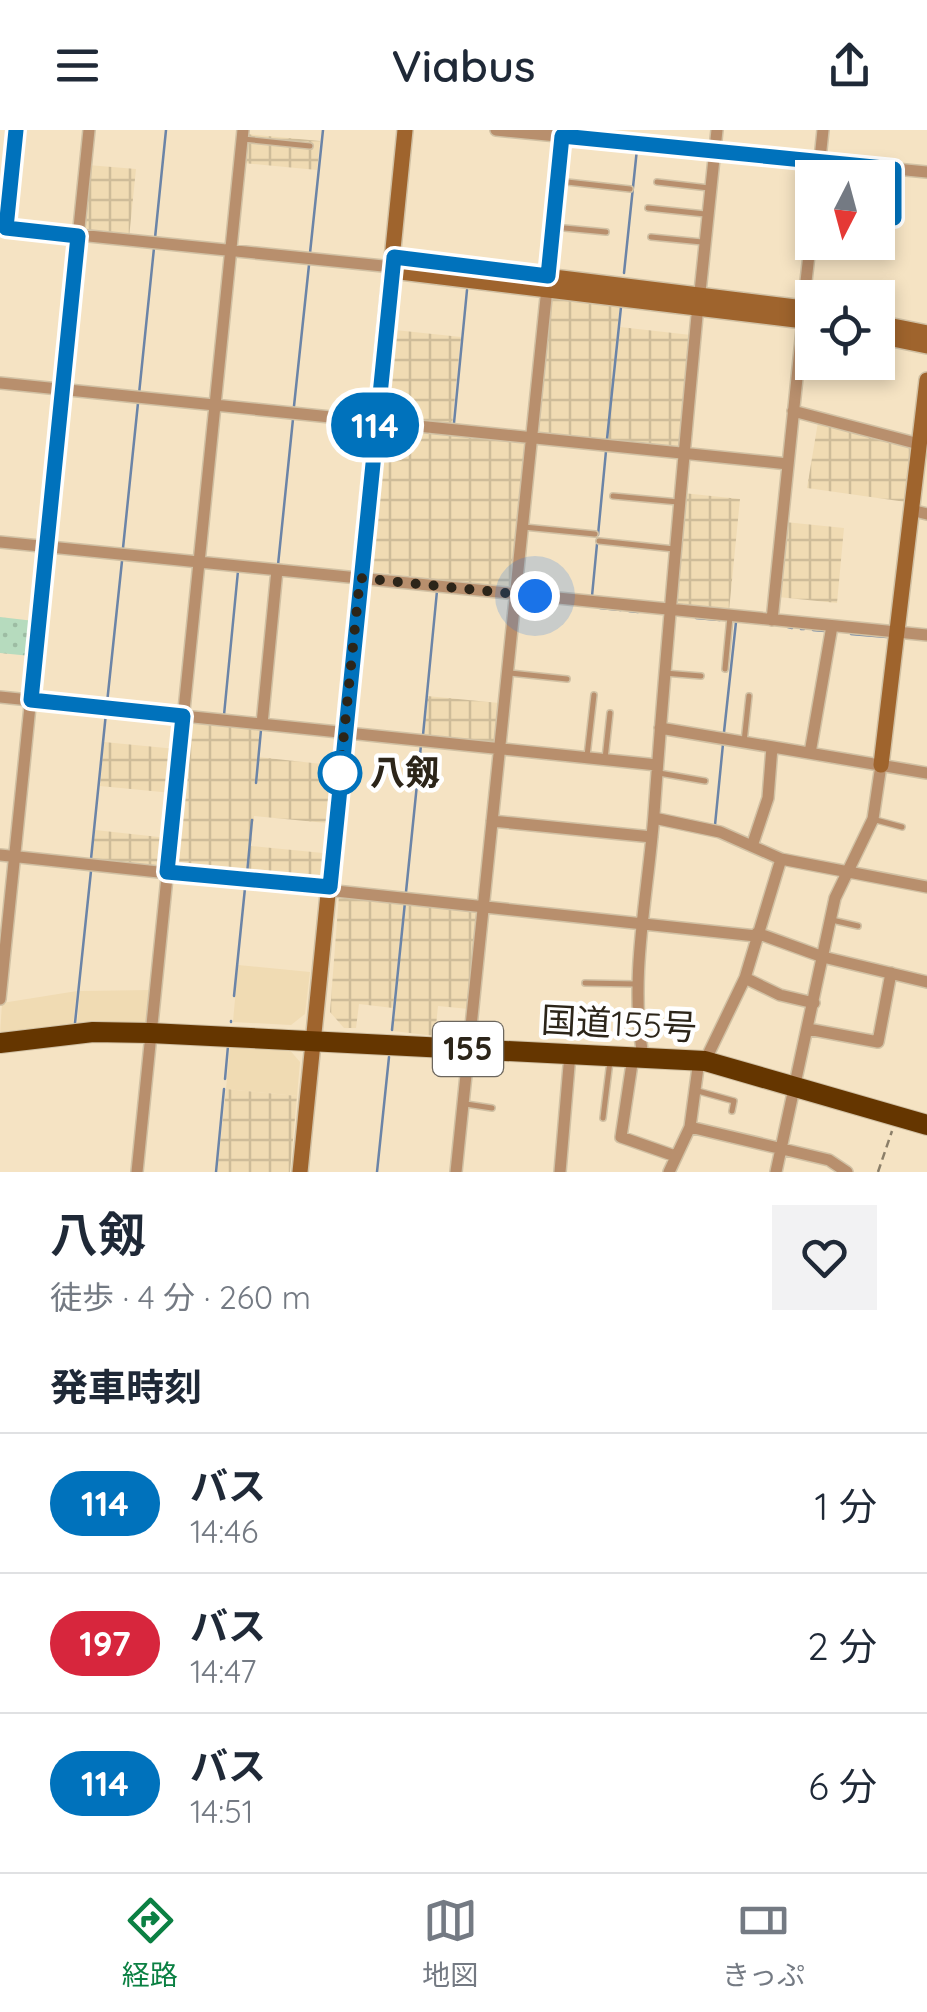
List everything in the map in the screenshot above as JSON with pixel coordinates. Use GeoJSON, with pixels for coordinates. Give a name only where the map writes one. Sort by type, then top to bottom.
{"type":"FeatureCollection","features":[{"type":"Feature","properties":{"kind":"highway","name":"国道155号"},"geometry":{"type":"LineString","coordinates":[[0,1044],[93,1032],[150,1033],[315,1038],[702,1060],[927,1125]]}},
{"type":"Feature","properties":{"kind":"street"},"geometry":{"type":"LineString","coordinates":[[16,130],[3,228],[393,265],[699,298],[795,313]]}},
{"type":"Feature","properties":{"kind":"street"},"geometry":{"type":"LineString","coordinates":[[0,999],[89,130]]}},
{"type":"Feature","properties":{"kind":"street"},"geometry":{"type":"LineString","coordinates":[[300,1172],[405,130]]}},
{"type":"Feature","properties":{"kind":"street"},"geometry":{"type":"LineString","coordinates":[[496,130],[562,133],[802,160]]}},
{"type":"Feature","properties":{"kind":"street"},"geometry":{"type":"LineString","coordinates":[[675,1156],[621,1137],[638,1057],[640,920],[654,818],[668,609],[716,130]]}},
{"type":"Feature","properties":{"kind":"street"},"geometry":{"type":"LineString","coordinates":[[820,160],[824,130]]}},
{"type":"Feature","properties":{"kind":"street"},"geometry":{"type":"LineString","coordinates":[[456,1172],[562,133]]}},
{"type":"Feature","properties":{"kind":"street"},"geometry":{"type":"LineString","coordinates":[[137,1172],[243,134]]}},
{"type":"Feature","properties":{"kind":"street"},"geometry":{"type":"LineString","coordinates":[[895,169],[927,172]]}},
{"type":"Feature","properties":{"kind":"street"},"geometry":{"type":"LineString","coordinates":[[895,326],[927,333]]}},
{"type":"Feature","properties":{"kind":"street"},"geometry":{"type":"LineString","coordinates":[[895,339],[927,346]]}},
{"type":"Feature","properties":{"kind":"street"},"geometry":{"type":"LineString","coordinates":[[772,620],[796,380]]}},
{"type":"Feature","properties":{"kind":"street"},"geometry":{"type":"LineString","coordinates":[[776,1172],[831,919],[846,871],[873,819],[896,632],[919,512],[919,444],[927,380]]}},
{"type":"Feature","properties":{"kind":"street"},"geometry":{"type":"LineString","coordinates":[[0,383],[788,464]]}},
{"type":"Feature","properties":{"kind":"street"},"geometry":{"type":"LineString","coordinates":[[793,412],[919,444]]}},
{"type":"Feature","properties":{"kind":"street"},"geometry":{"type":"LineString","coordinates":[[0,542],[927,635]]}},
{"type":"Feature","properties":{"kind":"street"},"geometry":{"type":"LineString","coordinates":[[262,724],[277,570]]}},
{"type":"Feature","properties":{"kind":"street"},"geometry":{"type":"LineString","coordinates":[[810,754],[832,626]]}},
{"type":"Feature","properties":{"kind":"street"},"geometry":{"type":"LineString","coordinates":[[0,697],[587,758],[657,769]]}},
{"type":"Feature","properties":{"kind":"street"},"geometry":{"type":"LineString","coordinates":[[660,728],[927,773]]}},
{"type":"Feature","properties":{"kind":"street"},"geometry":{"type":"LineString","coordinates":[[752,846],[768,798],[772,747]]}},
{"type":"Feature","properties":{"kind":"street"},"geometry":{"type":"LineString","coordinates":[[654,818],[720,832],[781,860],[927,887]]}},
{"type":"Feature","properties":{"kind":"street"},"geometry":{"type":"LineString","coordinates":[[492,822],[652,836]]}},
{"type":"Feature","properties":{"kind":"street"},"geometry":{"type":"LineString","coordinates":[[0,855],[757,934],[823,957],[927,982]]}},
{"type":"Feature","properties":{"kind":"street"},"geometry":{"type":"LineString","coordinates":[[669,1172],[690,1127],[702,1060],[745,978],[781,860]]}},
{"type":"Feature","properties":{"kind":"street"},"geometry":{"type":"LineString","coordinates":[[808,1029],[878,1042],[892,973]]}},
{"type":"Feature","properties":{"kind":"street"},"geometry":{"type":"LineString","coordinates":[[745,978],[780,996],[814,1003]]}},
{"type":"Feature","properties":{"kind":"street"},"geometry":{"type":"LineString","coordinates":[[560,1172],[570,1054]]}},
{"type":"Feature","properties":{"kind":"street"},"geometry":{"type":"LineString","coordinates":[[690,1127],[830,1160],[848,1172]]}},
{"type":"Feature","properties":{"kind":"lane"},"geometry":{"type":"LineString","coordinates":[[243,134],[310,146]]}},
{"type":"Feature","properties":{"kind":"lane"},"geometry":{"type":"LineString","coordinates":[[557,181],[630,188]]}},
{"type":"Feature","properties":{"kind":"lane"},"geometry":{"type":"LineString","coordinates":[[657,182],[710,188]]}},
{"type":"Feature","properties":{"kind":"lane"},"geometry":{"type":"LineString","coordinates":[[648,208],[708,214]]}},
{"type":"Feature","properties":{"kind":"lane"},"geometry":{"type":"LineString","coordinates":[[553,226],[606,232]]}},
{"type":"Feature","properties":{"kind":"lane"},"geometry":{"type":"LineString","coordinates":[[651,237],[705,243]]}},
{"type":"Feature","properties":{"kind":"lane"},"geometry":{"type":"LineString","coordinates":[[613,496],[678,502]]}},
{"type":"Feature","properties":{"kind":"lane"},"geometry":{"type":"LineString","coordinates":[[522,526],[674,549]]}},
{"type":"Feature","properties":{"kind":"lane"},"geometry":{"type":"LineString","coordinates":[[726,669],[730,615]]}},
{"type":"Feature","properties":{"kind":"lane"},"geometry":{"type":"LineString","coordinates":[[507,673],[567,679]]}},
{"type":"Feature","properties":{"kind":"lane"},"geometry":{"type":"LineString","coordinates":[[664,673],[701,676]]}},
{"type":"Feature","properties":{"kind":"lane"},"geometry":{"type":"LineString","coordinates":[[587,758],[594,695]]}},
{"type":"Feature","properties":{"kind":"lane"},"geometry":{"type":"LineString","coordinates":[[744,742],[749,696]]}},
{"type":"Feature","properties":{"kind":"lane"},"geometry":{"type":"LineString","coordinates":[[605,760],[610,713]]}},
{"type":"Feature","properties":{"kind":"lane"},"geometry":{"type":"LineString","coordinates":[[657,769],[705,781]]}},
{"type":"Feature","properties":{"kind":"lane"},"geometry":{"type":"LineString","coordinates":[[873,819],[902,827]]}},
{"type":"Feature","properties":{"kind":"lane"},"geometry":{"type":"LineString","coordinates":[[831,919],[858,926]]}},
{"type":"Feature","properties":{"kind":"lane"},"geometry":{"type":"LineString","coordinates":[[585,982],[639,984]]}},
{"type":"Feature","properties":{"kind":"lane"},"geometry":{"type":"LineString","coordinates":[[603,1118],[610,1056]]}},
{"type":"Feature","properties":{"kind":"lane"},"geometry":{"type":"LineString","coordinates":[[695,1090],[734,1101],[732,1111]]}},
{"type":"Feature","properties":{"kind":"lane"},"geometry":{"type":"LineString","coordinates":[[463,1104],[492,1108]]}},
{"type":"Feature","properties":{"kind":"path"},"geometry":{"type":"LineString","coordinates":[[878,1172],[896,1116]]}},
{"type":"Feature","properties":{"kind":"shaded area"},"geometry":{"type":"Polygon","coordinates":[[[246,134],[320,141],[317,170],[243,163],[246,134]]]}},
{"type":"Feature","properties":{"kind":"shaded area"},"geometry":{"type":"Polygon","coordinates":[[[88,165],[136,169],[129,238],[82,233],[88,165]]]}},
{"type":"Feature","properties":{"kind":"shaded area"},"geometry":{"type":"Polygon","coordinates":[[[549,297],[620,305],[606,441],[535,434],[549,297]]]}},
{"type":"Feature","properties":{"kind":"shaded area"},"geometry":{"type":"Polygon","coordinates":[[[620,327],[691,335],[679,449],[607,441],[620,327]]]}},
{"type":"Feature","properties":{"kind":"shaded area"},"geometry":{"type":"Polygon","coordinates":[[[395,330],[461,337],[452,426],[385,419],[395,330]]]}},
{"type":"Feature","properties":{"kind":"shaded area"},"geometry":{"type":"Polygon","coordinates":[[[818,422],[912,445],[906,502],[807,488],[818,422]]]}},
{"type":"Feature","properties":{"kind":"shaded area"},"geometry":{"type":"Polygon","coordinates":[[[387,426],[525,440],[510,589],[368,571],[383,429],[387,426]]]}},
{"type":"Feature","properties":{"kind":"shaded area"},"geometry":{"type":"Polygon","coordinates":[[[683,493],[740,499],[729,611],[672,605],[683,493]]]}},
{"type":"Feature","properties":{"kind":"shaded area"},"geometry":{"type":"Polygon","coordinates":[[[785,522],[844,528],[837,603],[778,597],[785,522]]]}},
{"type":"Feature","properties":{"kind":"shaded area"},"geometry":{"type":"Polygon","coordinates":[[[427,696],[499,703],[495,743],[423,738],[427,696]]]}},
{"type":"Feature","properties":{"kind":"shaded area"},"geometry":{"type":"Polygon","coordinates":[[[186,722],[260,729],[258,757],[331,765],[326,823],[254,816],[251,846],[323,853],[320,880],[175,868],[186,722]]]}},
{"type":"Feature","properties":{"kind":"shaded area"},"geometry":{"type":"Polygon","coordinates":[[[104,742],[176,749],[172,793],[100,786],[104,742]]]}},
{"type":"Feature","properties":{"kind":"shaded area"},"geometry":{"type":"Polygon","coordinates":[[[95,830],[168,838],[164,868],[92,860],[95,830]]]}},
{"type":"Feature","properties":{"kind":"shaded area"},"geometry":{"type":"Polygon","coordinates":[[[339,895],[404,900],[393,1008],[359,1004],[356,1028],[344,1028],[330,1012],[339,895]]]}},
{"type":"Feature","properties":{"kind":"shaded area"},"geometry":{"type":"Polygon","coordinates":[[[406,900],[479,908],[469,1009],[438,1006],[435,1036],[393,1031],[406,900]]]}},
{"type":"Feature","properties":{"kind":"shaded area"},"geometry":{"type":"Polygon","coordinates":[[[238,965],[310,972],[305,1014],[291,1025],[233,1022],[238,965]]]}},
{"type":"Feature","properties":{"kind":"shaded area"},"geometry":{"type":"Polygon","coordinates":[[[151,990],[148,1024],[77,1025],[80,991],[151,990]]]}},
{"type":"Feature","properties":{"kind":"shaded area"},"geometry":{"type":"Polygon","coordinates":[[[77,991],[73,1025],[0,1035],[2,1003],[77,991]]]}},
{"type":"Feature","properties":{"kind":"shaded area"},"geometry":{"type":"Polygon","coordinates":[[[230,1046],[288,1048],[300,1062],[297,1096],[226,1089],[230,1046]]]}},
{"type":"Feature","properties":{"kind":"shaded area"},"geometry":{"type":"Polygon","coordinates":[[[226,1089],[297,1096],[290,1172],[217,1172],[226,1089]]]}},
{"type":"Feature","properties":{"kind":"green space"},"geometry":{"type":"Polygon","coordinates":[[[0,617],[34,621],[31,656],[0,653],[0,617]]]}},
{"type":"Feature","properties":{"kind":"waterway"},"geometry":{"type":"LineString","coordinates":[[155,238],[166,130]]}},
{"type":"Feature","properties":{"kind":"waterway"},"geometry":{"type":"LineString","coordinates":[[310,253],[323,130]]}},
{"type":"Feature","properties":{"kind":"waterway"},"geometry":{"type":"LineString","coordinates":[[624,273],[637,149]]}},
{"type":"Feature","properties":{"kind":"waterway"},"geometry":{"type":"LineString","coordinates":[[139,394],[154,248]]}},
{"type":"Feature","properties":{"kind":"waterway"},"geometry":{"type":"LineString","coordinates":[[294,406],[309,265]]}},
{"type":"Feature","properties":{"kind":"waterway"},"geometry":{"type":"LineString","coordinates":[[454,423],[467,290]]}},
{"type":"Feature","properties":{"kind":"waterway"},"geometry":{"type":"LineString","coordinates":[[607,439],[621,307]]}},
{"type":"Feature","properties":{"kind":"waterway"},"geometry":{"type":"LineString","coordinates":[[123,548],[138,403]]}},
{"type":"Feature","properties":{"kind":"waterway"},"geometry":{"type":"LineString","coordinates":[[278,565],[293,419]]}},
{"type":"Feature","properties":{"kind":"waterway"},"geometry":{"type":"LineString","coordinates":[[598,535],[606,451]]}},
{"type":"Feature","properties":{"kind":"waterway"},"geometry":{"type":"LineString","coordinates":[[592,596],[597,544]]}},
{"type":"Feature","properties":{"kind":"waterway"},"geometry":{"type":"LineString","coordinates":[[107,703],[122,561]]}},
{"type":"Feature","properties":{"kind":"waterway"},"geometry":{"type":"LineString","coordinates":[[224,715],[238,571]]}},
{"type":"Feature","properties":{"kind":"waterway"},"geometry":{"type":"LineString","coordinates":[[423,735],[437,591]]}},
{"type":"Feature","properties":{"kind":"waterway"},"geometry":{"type":"LineString","coordinates":[[600,608],[621,610]]}},
{"type":"Feature","properties":{"kind":"waterway"},"geometry":{"type":"LineString","coordinates":[[629,611],[638,612]]}},
{"type":"Feature","properties":{"kind":"waterway"},"geometry":{"type":"LineString","coordinates":[[696,618],[720,620]]}},
{"type":"Feature","properties":{"kind":"waterway"},"geometry":{"type":"LineString","coordinates":[[724,732],[736,622]]}},
{"type":"Feature","properties":{"kind":"waterway"},"geometry":{"type":"LineString","coordinates":[[788,627],[792,628]]}},
{"type":"Feature","properties":{"kind":"waterway"},"geometry":{"type":"LineString","coordinates":[[813,630],[825,631]]}},
{"type":"Feature","properties":{"kind":"waterway"},"geometry":{"type":"LineString","coordinates":[[851,634],[887,637]]}},
{"type":"Feature","properties":{"kind":"waterway"},"geometry":{"type":"LineString","coordinates":[[91,859],[106,713]]}},
{"type":"Feature","properties":{"kind":"waterway"},"geometry":{"type":"LineString","coordinates":[[256,783],[261,730]]}},
{"type":"Feature","properties":{"kind":"waterway"},"geometry":{"type":"LineString","coordinates":[[715,825],[723,744]]}},
{"type":"Feature","properties":{"kind":"waterway"},"geometry":{"type":"LineString","coordinates":[[406,892],[421,745]]}},
{"type":"Feature","properties":{"kind":"waterway"},"geometry":{"type":"LineString","coordinates":[[247,874],[252,820]]}},
{"type":"Feature","properties":{"kind":"waterway"},"geometry":{"type":"LineString","coordinates":[[75,1023],[91,871]]}},
{"type":"Feature","properties":{"kind":"waterway"},"geometry":{"type":"LineString","coordinates":[[234,996],[245,888]]}},
{"type":"Feature","properties":{"kind":"waterway"},"geometry":{"type":"LineString","coordinates":[[392,1030],[405,902]]}},
{"type":"Feature","properties":{"kind":"waterway"},"geometry":{"type":"LineString","coordinates":[[225,1079],[228,1046]]}},
{"type":"Feature","properties":{"kind":"waterway"},"geometry":{"type":"LineString","coordinates":[[377,1172],[389,1057]]}},
{"type":"Feature","properties":{"kind":"waterway"},"geometry":{"type":"LineString","coordinates":[[216,1172],[224,1089]]}},
{"type":"Feature","properties":{"kind":"bus line","name":"114"},"geometry":{"type":"LineString","coordinates":[[16,130],[6,228],[78,236],[31,700],[183,716],[167,872],[330,887],[394,257],[548,276],[562,136],[806,160]]}},
{"type":"Feature","properties":{"kind":"place","name":"八剱"},"geometry":{"type":"Point","coordinates":[340,773]}},
{"type":"Feature","properties":{"kind":"route"},"geometry":{"type":"LineString","coordinates":[[340,773],[360,578],[535,596]]}}]}
